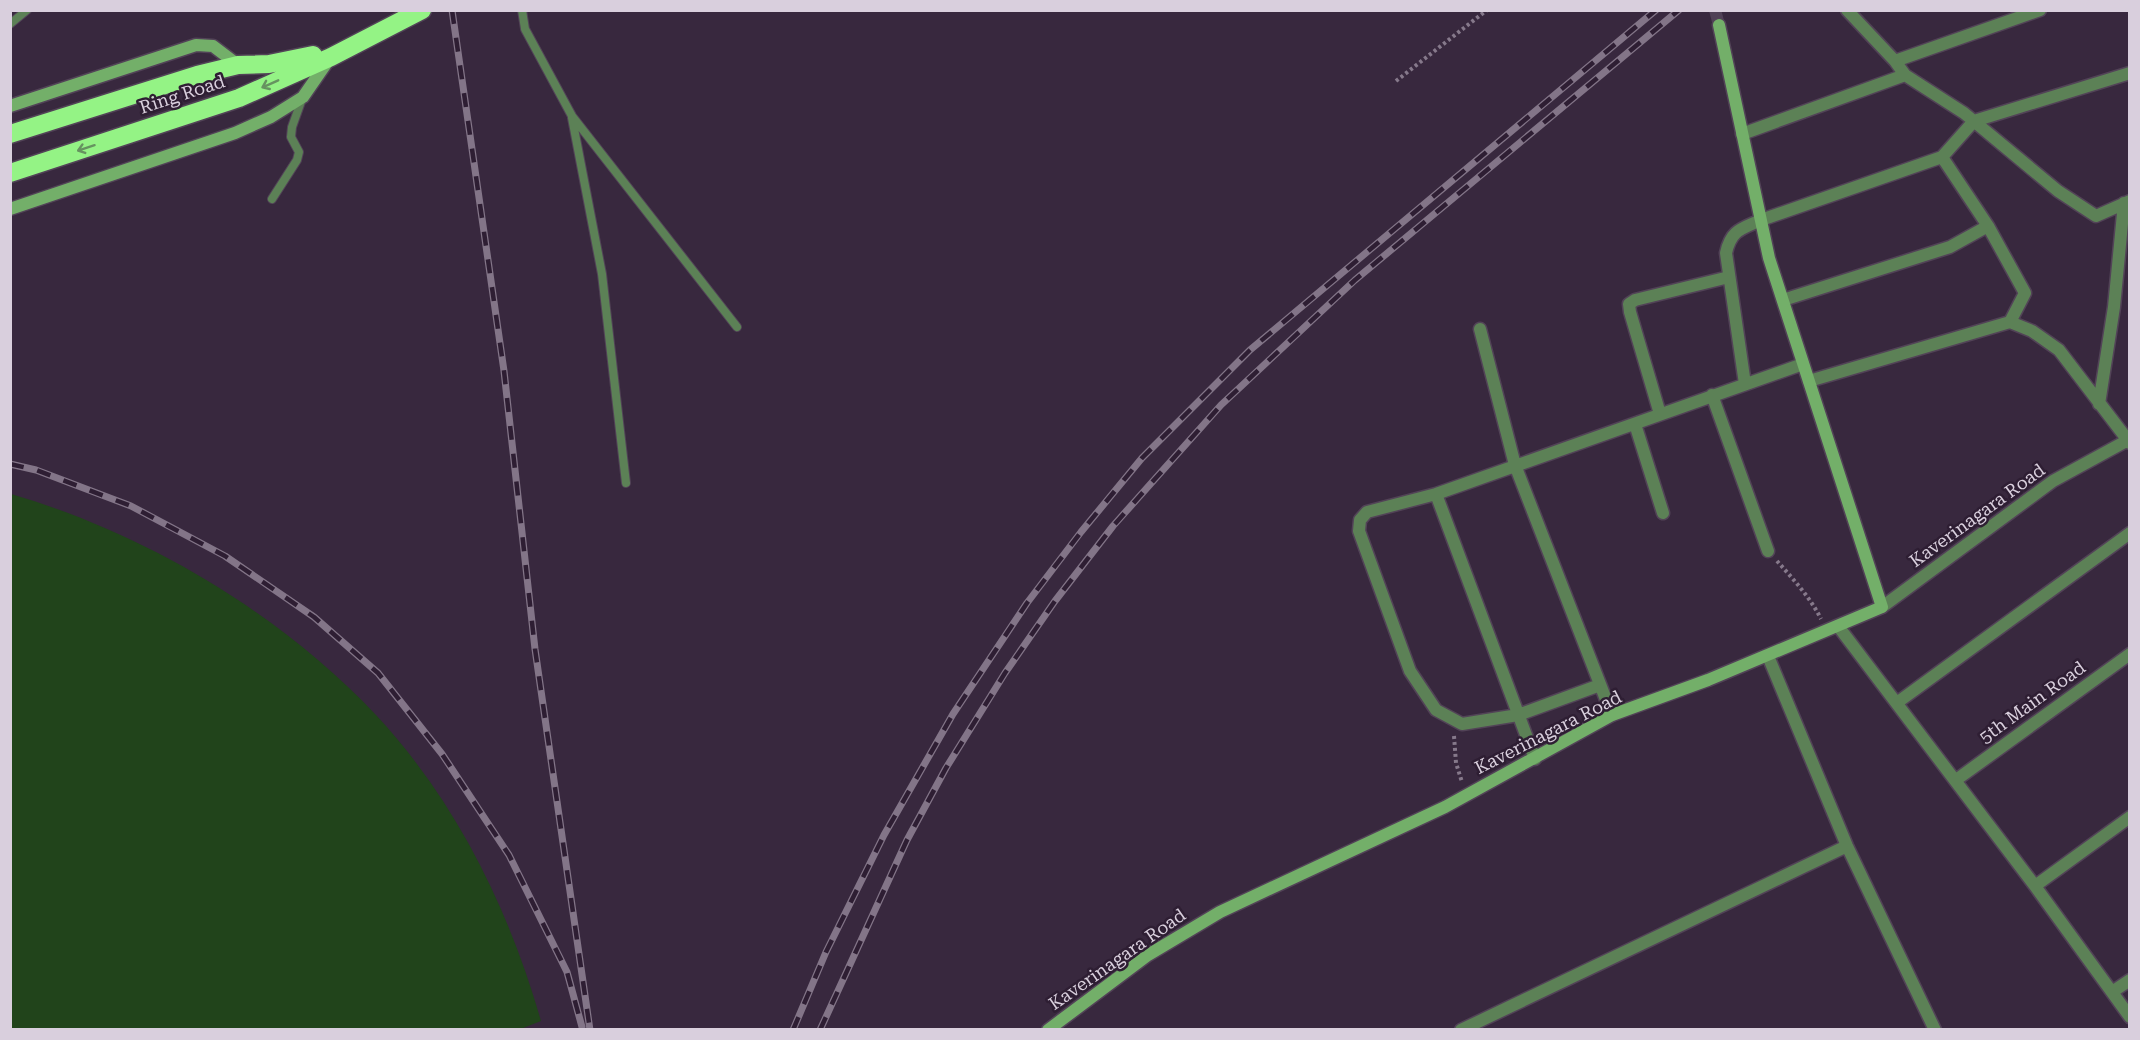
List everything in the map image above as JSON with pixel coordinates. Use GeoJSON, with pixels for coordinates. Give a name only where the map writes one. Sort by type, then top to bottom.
{"type":"FeatureCollection","features":[{"type":"Feature","properties":{"kind":"highway","name":"Ring Road"},"geometry":{"type":"LineString","coordinates":[[10,174],[238,98],[331,57],[422,10]]}},
{"type":"Feature","properties":{"kind":"highway","name":"Ring Road"},"geometry":{"type":"LineString","coordinates":[[10,134],[197,75],[238,65],[298,60],[361,41]]}},
{"type":"Feature","properties":{"kind":"street"},"geometry":{"type":"LineString","coordinates":[[1846,10],[1895,61],[1905,75],[1974,122],[2058,191],[2096,216],[2127,202]]}},
{"type":"Feature","properties":{"kind":"street"},"geometry":{"type":"LineString","coordinates":[[1895,61],[2040,10]]}},
{"type":"Feature","properties":{"kind":"street"},"geometry":{"type":"LineString","coordinates":[[1719,25],[1769,258],[1882,607]]}},
{"type":"Feature","properties":{"kind":"street"},"geometry":{"type":"LineString","coordinates":[[10,106],[196,45],[213,46],[238,65]]}},
{"type":"Feature","properties":{"kind":"street"},"geometry":{"type":"LineString","coordinates":[[10,209],[235,133],[271,117],[303,97],[331,57]]}},
{"type":"Feature","properties":{"kind":"street"},"geometry":{"type":"LineString","coordinates":[[1745,384],[1726,253],[1729,240],[1736,231],[1761,219],[1942,157],[1974,122],[2130,73]]}},
{"type":"Feature","properties":{"kind":"street"},"geometry":{"type":"LineString","coordinates":[[1742,134],[1905,75]]}},
{"type":"Feature","properties":{"kind":"street"},"geometry":{"type":"LineString","coordinates":[[1942,157],[1988,226],[2025,293],[2010,322]]}},
{"type":"Feature","properties":{"kind":"street"},"geometry":{"type":"LineString","coordinates":[[2099,404],[2127,202]]}},
{"type":"Feature","properties":{"kind":"street"},"geometry":{"type":"LineString","coordinates":[[1783,300],[1950,247],[1988,226]]}},
{"type":"Feature","properties":{"kind":"street"},"geometry":{"type":"LineString","coordinates":[[1660,414],[1629,304],[1635,300],[1730,277]]}},
{"type":"Feature","properties":{"kind":"street"},"geometry":{"type":"LineString","coordinates":[[1809,381],[2010,322],[2032,331],[2060,350],[2099,404],[2129,440]]}},
{"type":"Feature","properties":{"kind":"street"},"geometry":{"type":"LineString","coordinates":[[1480,330],[1515,465],[1612,715]]}},
{"type":"Feature","properties":{"kind":"street"},"geometry":{"type":"LineString","coordinates":[[1600,685],[1518,715],[1462,724],[1436,710],[1410,671],[1359,531],[1360,519],[1367,512],[1436,494],[1635,424],[1712,394],[1803,364]]}},
{"type":"Feature","properties":{"kind":"street"},"geometry":{"type":"LineString","coordinates":[[1712,394],[1768,551]]}},
{"type":"Feature","properties":{"kind":"street"},"geometry":{"type":"LineString","coordinates":[[1635,424],[1663,513]]}},
{"type":"Feature","properties":{"kind":"street","name":"Kaverinagara Road"},"geometry":{"type":"LineString","coordinates":[[1047,1029],[1148,955],[1220,912],[1444,807],[1612,715],[1768,656],[1882,607],[2053,481],[2129,440]]}},
{"type":"Feature","properties":{"kind":"street"},"geometry":{"type":"LineString","coordinates":[[1436,494],[1535,759]]}},
{"type":"Feature","properties":{"kind":"street"},"geometry":{"type":"LineString","coordinates":[[1898,702],[2130,533]]}},
{"type":"Feature","properties":{"kind":"street"},"geometry":{"type":"LineString","coordinates":[[1832,629],[1898,702],[2130,1017]]}},
{"type":"Feature","properties":{"kind":"street","name":"5th Main Road"},"geometry":{"type":"LineString","coordinates":[[1956,780],[2130,654]]}},
{"type":"Feature","properties":{"kind":"street"},"geometry":{"type":"LineString","coordinates":[[1768,656],[1847,846],[1935,1029]]}},
{"type":"Feature","properties":{"kind":"street"},"geometry":{"type":"LineString","coordinates":[[2035,886],[2130,817]]}},
{"type":"Feature","properties":{"kind":"street"},"geometry":{"type":"LineString","coordinates":[[1461,1029],[1847,846]]}},
{"type":"Feature","properties":{"kind":"street"},"geometry":{"type":"LineString","coordinates":[[2112,992],[2130,980]]}},
{"type":"Feature","properties":{"kind":"lane"},"geometry":{"type":"LineString","coordinates":[[10,24],[27,10]]}},
{"type":"Feature","properties":{"kind":"lane"},"geometry":{"type":"LineString","coordinates":[[522,10],[525,29],[572,116],[737,327]]}},
{"type":"Feature","properties":{"kind":"lane"},"geometry":{"type":"LineString","coordinates":[[272,199],[297,160],[299,152],[291,137],[292,127],[303,97]]}},
{"type":"Feature","properties":{"kind":"lane"},"geometry":{"type":"LineString","coordinates":[[572,116],[602,274],[626,483]]}},
{"type":"Feature","properties":{"kind":"path"},"geometry":{"type":"LineString","coordinates":[[1396,81],[1487,10]]}},
{"type":"Feature","properties":{"kind":"path"},"geometry":{"type":"LineString","coordinates":[[1768,551],[1832,629]]}},
{"type":"Feature","properties":{"kind":"path"},"geometry":{"type":"LineString","coordinates":[[1453,719],[1456,763],[1466,794]]}},
{"type":"Feature","properties":{"kind":"green space"},"geometry":{"type":"Polygon","coordinates":[[[11,494],[111,531],[160,554],[208,581],[297,643],[376,715],[431,783],[476,858],[513,938],[541,1021],[518,1030],[11,1029],[11,494]]]}},
{"type":"Feature","properties":{"kind":"tunnel"},"geometry":{"type":"LineString","coordinates":[[1715,10],[1719,25]]}},
{"type":"Feature","properties":{"kind":"railway"},"geometry":{"type":"LineString","coordinates":[[452,10],[504,371],[535,649],[590,1030]]}},
{"type":"Feature","properties":{"kind":"railway"},"geometry":{"type":"LineString","coordinates":[[793,1030],[826,952],[884,835],[953,714],[1027,603],[1081,532],[1142,458],[1250,350],[1656,10]]}},
{"type":"Feature","properties":{"kind":"railway"},"geometry":{"type":"LineString","coordinates":[[820,1030],[907,840],[946,768],[1005,673],[1055,601],[1113,526],[1221,405],[1355,280],[1679,10]]}},
{"type":"Feature","properties":{"kind":"railway"},"geometry":{"type":"LineString","coordinates":[[10,464],[36,470],[131,506],[225,556],[314,617],[378,673],[442,754],[509,855],[567,972],[582,1027]]}}]}
